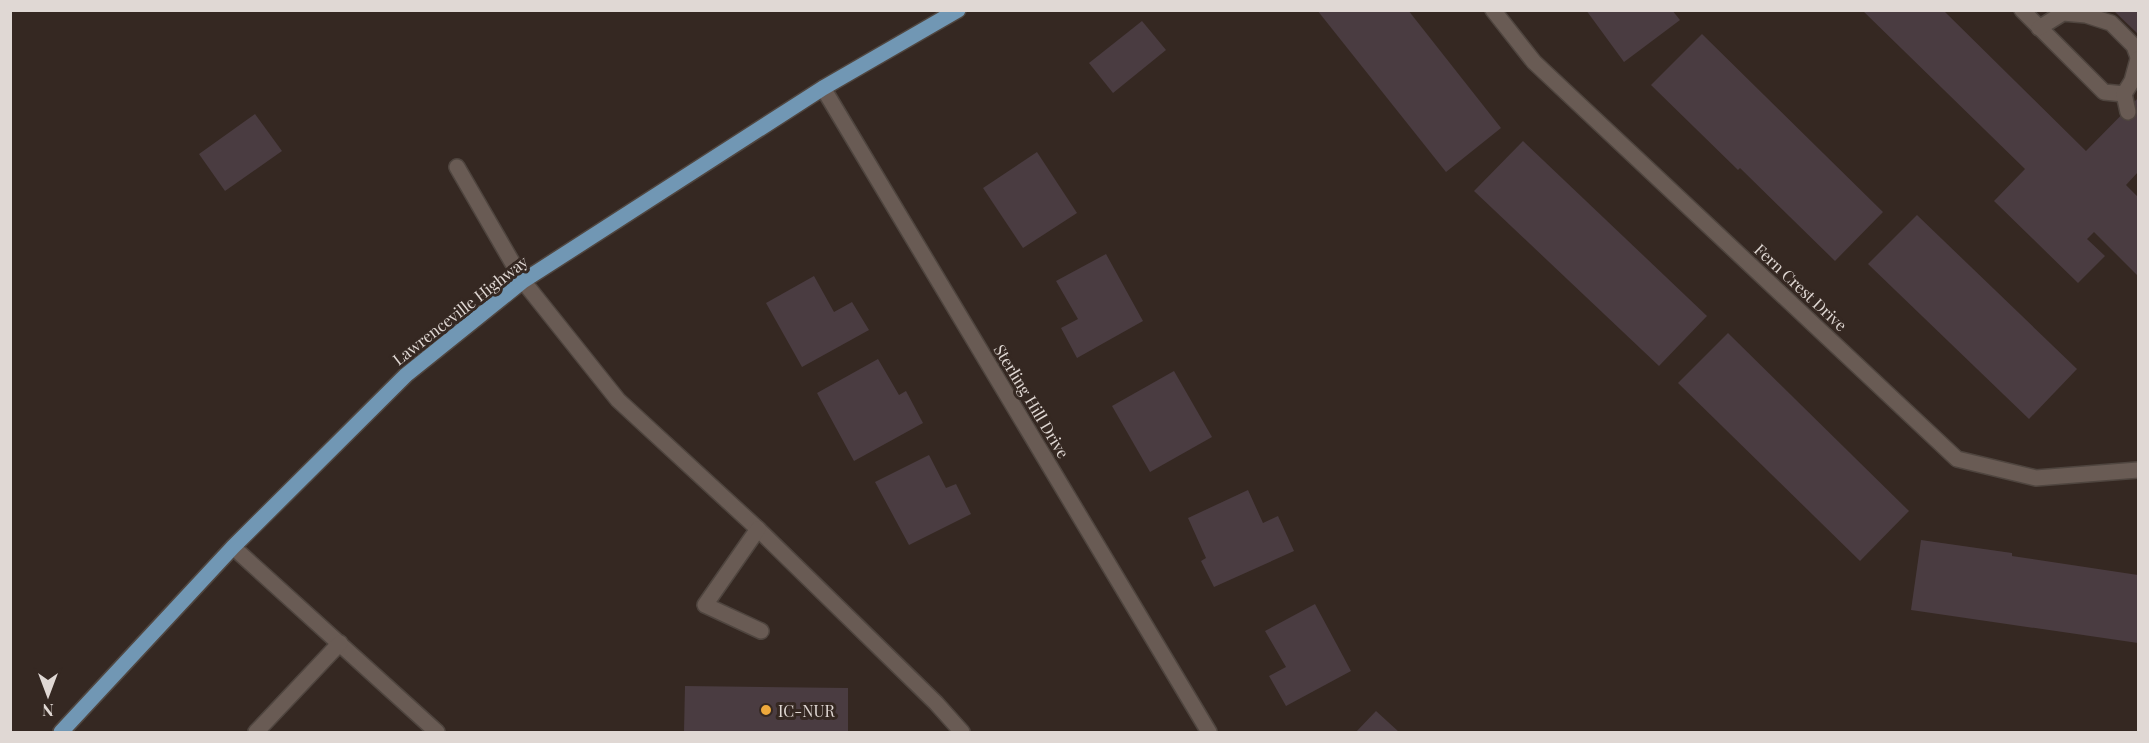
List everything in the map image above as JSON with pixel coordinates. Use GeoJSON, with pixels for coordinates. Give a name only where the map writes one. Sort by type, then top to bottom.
{"type":"FeatureCollection","features":[{"type":"Feature","properties":{"kind":"main road","name":"Lawrenceville Highway"},"geometry":{"type":"LineString","coordinates":[[61,732],[233,546],[406,375],[523,281],[824,88],[958,10]]}},
{"type":"Feature","properties":{"kind":"street","name":"Fern Crest Drive"},"geometry":{"type":"LineString","coordinates":[[1492,10],[1534,62],[1957,459],[2036,478],[2139,470]]}},
{"type":"Feature","properties":{"kind":"street"},"geometry":{"type":"LineString","coordinates":[[2022,10],[2104,92],[2124,94]]}},
{"type":"Feature","properties":{"kind":"street"},"geometry":{"type":"LineString","coordinates":[[2039,28],[2063,13],[2086,15],[2111,22],[2134,46],[2139,58],[2132,81],[2124,94],[2128,112]]}},
{"type":"Feature","properties":{"kind":"street","name":"Sterling Hill Drive"},"geometry":{"type":"LineString","coordinates":[[824,88],[1209,732]]}},
{"type":"Feature","properties":{"kind":"street"},"geometry":{"type":"LineString","coordinates":[[457,167],[523,281],[618,400],[758,528],[936,703],[962,732]]}},
{"type":"Feature","properties":{"kind":"street"},"geometry":{"type":"LineString","coordinates":[[758,528],[705,605],[761,632]]}},
{"type":"Feature","properties":{"kind":"street"},"geometry":{"type":"LineString","coordinates":[[233,546],[436,732]]}},
{"type":"Feature","properties":{"kind":"street"},"geometry":{"type":"LineString","coordinates":[[255,732],[340,643]]}},
{"type":"Feature","properties":{"kind":"building"},"geometry":{"type":"Polygon","coordinates":[[[1317,10],[1408,10],[1501,128],[1446,172],[1317,10]]]}},
{"type":"Feature","properties":{"kind":"building"},"geometry":{"type":"Polygon","coordinates":[[[1586,10],[1672,10],[1680,20],[1624,62],[1586,10]]]}},
{"type":"Feature","properties":{"kind":"building"},"geometry":{"type":"Polygon","coordinates":[[[1862,10],[1943,10],[2086,151],[2138,98],[2138,172],[2126,185],[2138,197],[2138,276],[2094,232],[2087,239],[2105,256],[2078,283],[1994,201],[2025,169],[1862,10]]]}},
{"type":"Feature","properties":{"kind":"building"},"geometry":{"type":"Polygon","coordinates":[[[2113,10],[2138,10],[2138,34],[2113,10]]]}},
{"type":"Feature","properties":{"kind":"building"},"geometry":{"type":"Polygon","coordinates":[[[1142,21],[1166,50],[1113,93],[1089,63],[1142,21]]]}},
{"type":"Feature","properties":{"kind":"building"},"geometry":{"type":"Polygon","coordinates":[[[1702,34],[1883,212],[1835,261],[1651,85],[1702,34]]]}},
{"type":"Feature","properties":{"kind":"building"},"geometry":{"type":"Polygon","coordinates":[[[255,114],[282,151],[225,191],[199,154],[255,114]]]}},
{"type":"Feature","properties":{"kind":"building"},"geometry":{"type":"Polygon","coordinates":[[[1523,141],[1707,316],[1659,366],[1474,191],[1523,141]]]}},
{"type":"Feature","properties":{"kind":"building"},"geometry":{"type":"Polygon","coordinates":[[[1037,152],[1077,213],[1023,248],[983,188],[1037,152]]]}},
{"type":"Feature","properties":{"kind":"building"},"geometry":{"type":"Polygon","coordinates":[[[1917,215],[2077,369],[2029,419],[1868,264],[1917,215]]]}},
{"type":"Feature","properties":{"kind":"building"},"geometry":{"type":"Polygon","coordinates":[[[1106,254],[1143,321],[1077,358],[1061,328],[1078,319],[1056,281],[1106,254]]]}},
{"type":"Feature","properties":{"kind":"building"},"geometry":{"type":"Polygon","coordinates":[[[814,276],[834,312],[852,302],[869,330],[802,367],[766,303],[814,276]]]}},
{"type":"Feature","properties":{"kind":"building"},"geometry":{"type":"Polygon","coordinates":[[[1728,333],[1909,511],[1860,561],[1678,383],[1728,333]]]}},
{"type":"Feature","properties":{"kind":"building"},"geometry":{"type":"Polygon","coordinates":[[[878,359],[899,395],[906,391],[923,423],[854,461],[817,393],[878,359]]]}},
{"type":"Feature","properties":{"kind":"building"},"geometry":{"type":"Polygon","coordinates":[[[1174,371],[1212,437],[1150,472],[1112,406],[1174,371]]]}},
{"type":"Feature","properties":{"kind":"building"},"geometry":{"type":"Polygon","coordinates":[[[929,455],[946,488],[956,484],[971,514],[909,545],[875,482],[929,455]]]}},
{"type":"Feature","properties":{"kind":"building"},"geometry":{"type":"Polygon","coordinates":[[[1248,490],[1263,523],[1278,516],[1294,551],[1214,587],[1201,561],[1206,558],[1188,518],[1248,490]]]}},
{"type":"Feature","properties":{"kind":"building"},"geometry":{"type":"Polygon","coordinates":[[[1921,540],[2138,575],[2138,643],[1911,610],[1921,540]]]}},
{"type":"Feature","properties":{"kind":"building"},"geometry":{"type":"Polygon","coordinates":[[[1315,604],[1351,671],[1286,706],[1269,676],[1286,667],[1265,631],[1315,604]]]}},
{"type":"Feature","properties":{"kind":"building","name":"IC-NUR"},"geometry":{"type":"Polygon","coordinates":[[[685,686],[848,688],[848,732],[684,732],[685,686]]]}},
{"type":"Feature","properties":{"kind":"building"},"geometry":{"type":"Polygon","coordinates":[[[1376,711],[1399,732],[1356,732],[1376,711]]]}},
{"type":"Feature","properties":{"kind":"place","name":"IC-NUR"},"geometry":{"type":"Point","coordinates":[766,710]}}]}
